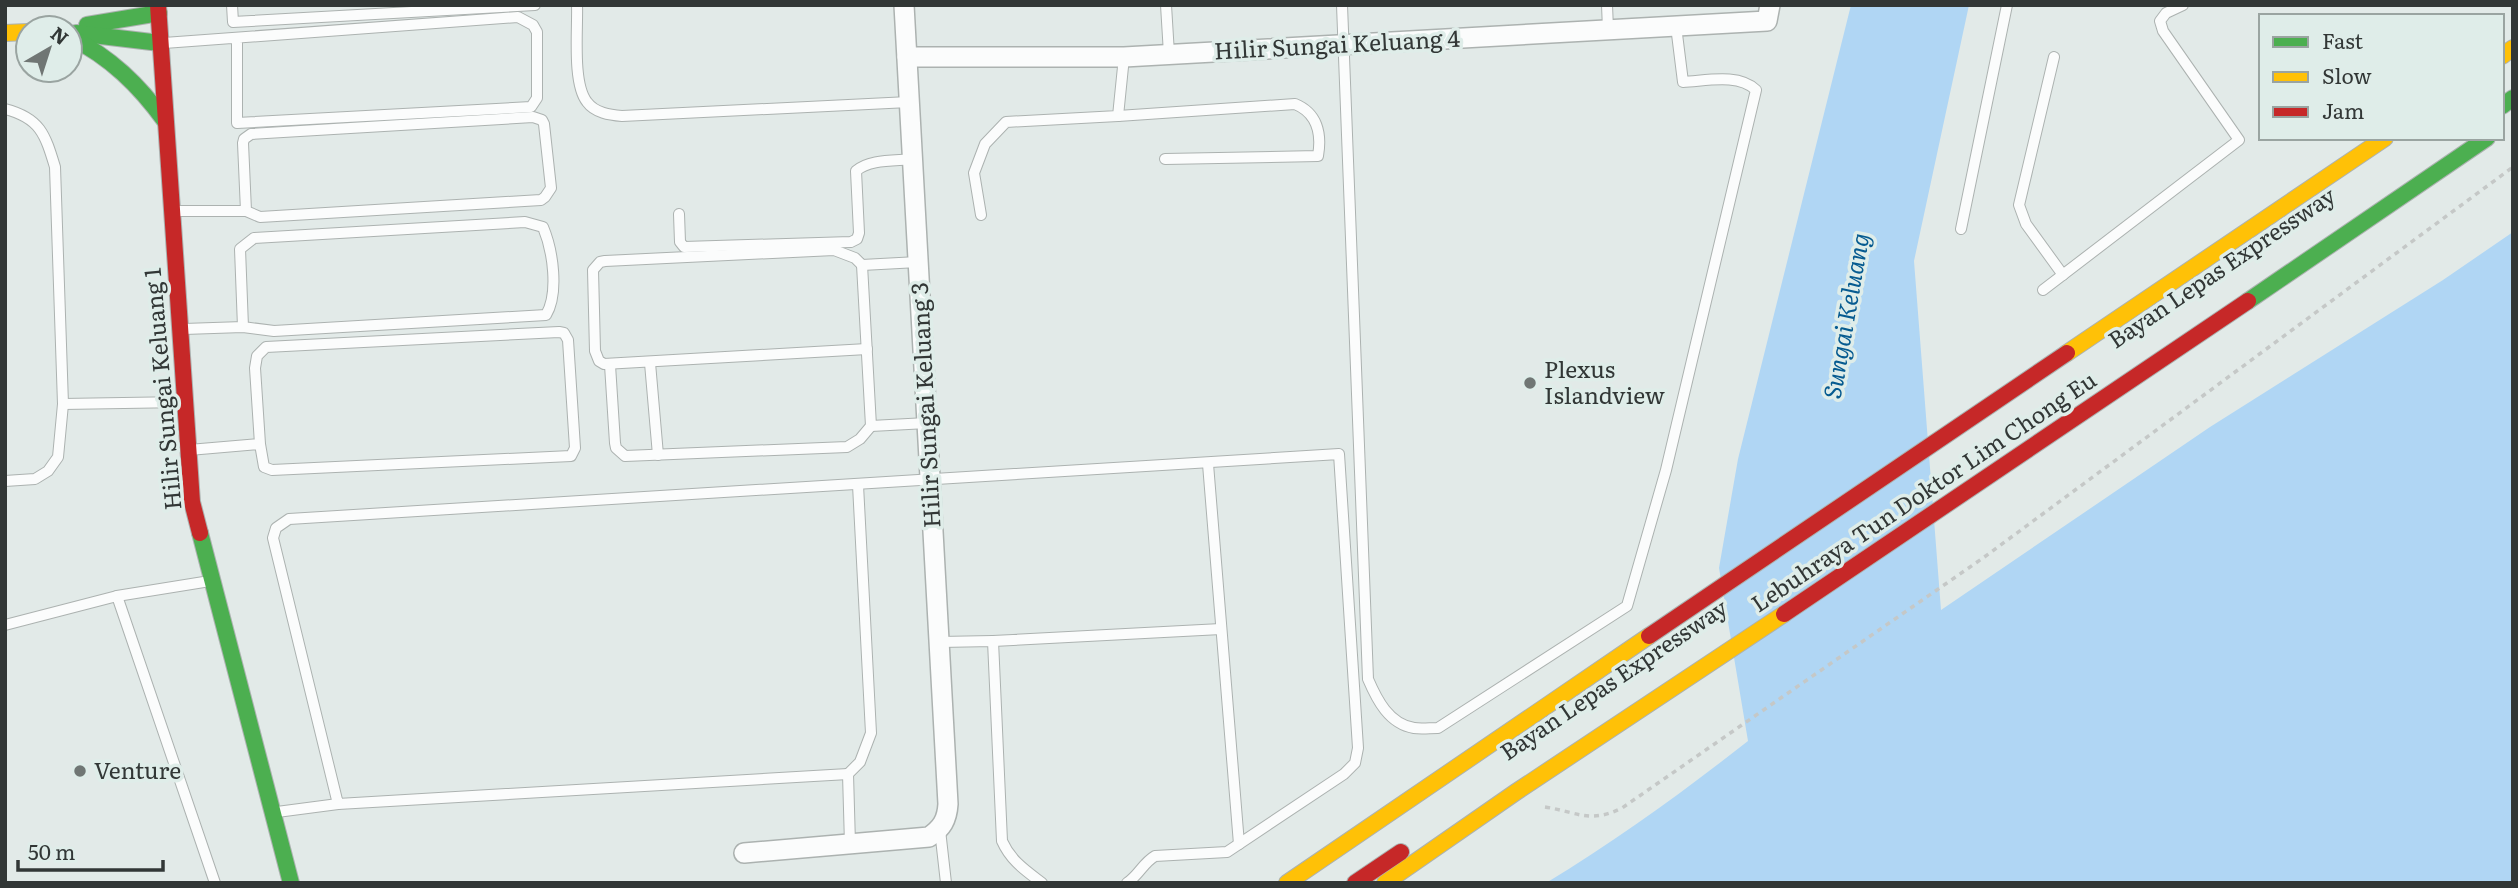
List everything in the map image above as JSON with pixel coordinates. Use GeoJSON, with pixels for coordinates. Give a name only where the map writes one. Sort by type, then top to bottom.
{"type":"FeatureCollection","features":[{"type":"Feature","properties":{"kind":"main road"},"geometry":{"type":"LineString","coordinates":[[84,28],[158,9]]}},
{"type":"Feature","properties":{"kind":"main road","name":"Hilir Sungai Keluang 1"},"geometry":{"type":"LineString","coordinates":[[158,9],[192,502],[291,883]]}},
{"type":"Feature","properties":{"kind":"main road"},"geometry":{"type":"LineString","coordinates":[[83,14],[90,10]]}},
{"type":"Feature","properties":{"kind":"main road"},"geometry":{"type":"LineString","coordinates":[[84,34],[160,44]]}},
{"type":"Feature","properties":{"kind":"main road"},"geometry":{"type":"LineString","coordinates":[[84,42],[119,65],[144,91],[165,121]]}},
{"type":"Feature","properties":{"kind":"main road","name":"Lebuhraya Tun Doktor Lim Chong Eu"},"geometry":{"type":"LineString","coordinates":[[1385,883],[1595,739],[1984,481],[2484,140]]}},
{"type":"Feature","properties":{"kind":"main road","name":"Lebuhraya Tun Doktor Lim Chong Eu"},"geometry":{"type":"LineString","coordinates":[[1287,883],[1958,428],[2392,142]]}},
{"type":"Feature","properties":{"kind":"main road","name":"Bayan Lepas Expressway"},"geometry":{"type":"LineString","coordinates":[[1312,883],[2392,142]]}},
{"type":"Feature","properties":{"kind":"main road","name":"Bayan Lepas Expressway"},"geometry":{"type":"LineString","coordinates":[[1436,828],[1609,711]]}},
{"type":"Feature","properties":{"kind":"main road"},"geometry":{"type":"LineString","coordinates":[[1355,883],[1413,844]]}},
{"type":"Feature","properties":{"kind":"street","name":"Hilir Sungai Keluang 3"},"geometry":{"type":"LineString","coordinates":[[904,5],[948,804],[947,818],[940,829]]}},
{"type":"Feature","properties":{"kind":"street","name":"Hilir Sungai Keluang 4"},"geometry":{"type":"LineString","coordinates":[[907,57],[1125,57],[1676,26],[1768,13]]}},
{"type":"Feature","properties":{"kind":"street"},"geometry":{"type":"LineString","coordinates":[[744,853],[929,837],[940,829]]}},
{"type":"Feature","properties":{"kind":"lane"},"geometry":{"type":"LineString","coordinates":[[232,5],[233,22],[535,5]]}},
{"type":"Feature","properties":{"kind":"lane"},"geometry":{"type":"LineString","coordinates":[[577,5],[582,94],[587,103],[596,110],[610,115],[909,102]]}},
{"type":"Feature","properties":{"kind":"lane"},"geometry":{"type":"LineString","coordinates":[[1166,5],[1169,54]]}},
{"type":"Feature","properties":{"kind":"lane"},"geometry":{"type":"LineString","coordinates":[[1342,5],[1368,679],[1379,704],[1398,721],[1414,728],[1438,728],[1627,606],[1665,470],[1756,90],[1748,82],[1736,80],[1683,82],[1676,26]]}},
{"type":"Feature","properties":{"kind":"lane"},"geometry":{"type":"LineString","coordinates":[[1607,5],[1608,29]]}},
{"type":"Feature","properties":{"kind":"lane"},"geometry":{"type":"LineString","coordinates":[[1961,229],[2007,5]]}},
{"type":"Feature","properties":{"kind":"lane"},"geometry":{"type":"LineString","coordinates":[[2043,290],[2239,140],[2163,31],[2160,21],[2166,13],[2183,5]]}},
{"type":"Feature","properties":{"kind":"lane"},"geometry":{"type":"LineString","coordinates":[[160,44],[237,38],[518,18],[533,25],[537,32],[537,98],[531,107],[237,123],[237,38]]}},
{"type":"Feature","properties":{"kind":"lane"},"geometry":{"type":"LineString","coordinates":[[1118,116],[1125,57]]}},
{"type":"Feature","properties":{"kind":"lane"},"geometry":{"type":"LineString","coordinates":[[2054,57],[2019,205],[2026,224],[2063,275]]}},
{"type":"Feature","properties":{"kind":"lane"},"geometry":{"type":"LineString","coordinates":[[981,215],[974,173],[985,144],[1006,122],[1295,104],[1309,110],[1315,121],[1318,156],[1165,159]]}},
{"type":"Feature","properties":{"kind":"lane"},"geometry":{"type":"LineString","coordinates":[[5,109],[20,113],[38,126],[47,142],[55,167],[63,404],[58,457],[48,471],[35,479],[5,481]]}},
{"type":"Feature","properties":{"kind":"lane"},"geometry":{"type":"LineString","coordinates":[[171,211],[246,211],[260,216],[541,200],[551,188],[544,124],[542,120],[533,117],[251,134],[243,143],[246,211]]}},
{"type":"Feature","properties":{"kind":"lane"},"geometry":{"type":"LineString","coordinates":[[679,214],[680,242],[684,247],[852,242],[857,239],[859,233],[856,171],[869,164],[913,159]]}},
{"type":"Feature","properties":{"kind":"lane"},"geometry":{"type":"LineString","coordinates":[[180,330],[243,327],[274,331],[545,316],[553,303],[551,245],[542,227],[525,222],[254,238],[240,249],[243,327]]}},
{"type":"Feature","properties":{"kind":"lane"},"geometry":{"type":"LineString","coordinates":[[867,349],[610,365],[599,361],[595,351],[593,270],[600,262],[834,250],[855,258],[862,265],[872,426]]}},
{"type":"Feature","properties":{"kind":"lane"},"geometry":{"type":"LineString","coordinates":[[862,265],[918,262]]}},
{"type":"Feature","properties":{"kind":"lane"},"geometry":{"type":"LineString","coordinates":[[559,332],[564,333],[568,340],[575,448],[571,456],[272,470],[264,467],[260,444],[255,368],[257,356],[266,347],[559,332]]}},
{"type":"Feature","properties":{"kind":"lane"},"geometry":{"type":"LineString","coordinates":[[649,363],[657,455]]}},
{"type":"Feature","properties":{"kind":"lane"},"geometry":{"type":"LineString","coordinates":[[610,365],[617,448],[625,456],[847,447],[854,444],[872,426],[927,424]]}},
{"type":"Feature","properties":{"kind":"lane"},"geometry":{"type":"LineString","coordinates":[[63,404],[185,402]]}},
{"type":"Feature","properties":{"kind":"lane"},"geometry":{"type":"LineString","coordinates":[[189,450],[260,444]]}},
{"type":"Feature","properties":{"kind":"lane"},"geometry":{"type":"LineString","coordinates":[[338,804],[273,538],[276,528],[289,519],[1339,454],[1358,748],[1355,763],[1344,774],[1227,852],[1155,856],[1127,883]]}},
{"type":"Feature","properties":{"kind":"lane"},"geometry":{"type":"LineString","coordinates":[[1208,464],[1239,844]]}},
{"type":"Feature","properties":{"kind":"lane"},"geometry":{"type":"LineString","coordinates":[[273,813],[338,804],[848,774],[860,762],[871,733],[858,485]]}},
{"type":"Feature","properties":{"kind":"lane"},"geometry":{"type":"LineString","coordinates":[[5,625],[117,596],[212,580]]}},
{"type":"Feature","properties":{"kind":"lane"},"geometry":{"type":"LineString","coordinates":[[117,596],[215,883]]}},
{"type":"Feature","properties":{"kind":"lane"},"geometry":{"type":"LineString","coordinates":[[940,642],[1221,629]]}},
{"type":"Feature","properties":{"kind":"lane"},"geometry":{"type":"LineString","coordinates":[[993,641],[1002,841],[1008,854],[1020,867],[1042,883]]}},
{"type":"Feature","properties":{"kind":"lane"},"geometry":{"type":"LineString","coordinates":[[848,774],[850,844]]}},
{"type":"Feature","properties":{"kind":"lane"},"geometry":{"type":"LineString","coordinates":[[940,829],[946,883]]}},
{"type":"Feature","properties":{"kind":"path"},"geometry":{"type":"LineString","coordinates":[[1537,807],[1592,818],[1606,816],[1622,808],[1983,558],[2513,167]]}},
{"type":"Feature","properties":{"kind":"water","name":"Sungai Keluang"},"geometry":{"type":"Polygon","coordinates":[[[1851,5],[1969,5],[1914,261],[1941,610],[2210,427],[2443,280],[2513,232],[2513,883],[1546,883],[1649,815],[1748,741],[1719,568],[1738,459],[1851,5]]]}},
{"type":"Feature","properties":{"kind":"traffic: fast"},"geometry":{"type":"LineString","coordinates":[[87,25],[159,13]]}},
{"type":"Feature","properties":{"kind":"traffic: fast"},"geometry":{"type":"LineString","coordinates":[[84,34],[160,43]]}},
{"type":"Feature","properties":{"kind":"traffic: fast"},"geometry":{"type":"LineString","coordinates":[[84,45],[123,73],[165,121]]}},
{"type":"Feature","properties":{"kind":"traffic: fast"},"geometry":{"type":"LineString","coordinates":[[2504,105],[2513,98]]}},
{"type":"Feature","properties":{"kind":"traffic: fast"},"geometry":{"type":"LineString","coordinates":[[2248,301],[2484,140]]}},
{"type":"Feature","properties":{"kind":"traffic: fast"},"geometry":{"type":"LineString","coordinates":[[200,533],[291,883]]}},
{"type":"Feature","properties":{"kind":"traffic: slow"},"geometry":{"type":"LineString","coordinates":[[5,33],[14,33]]}},
{"type":"Feature","properties":{"kind":"traffic: slow"},"geometry":{"type":"LineString","coordinates":[[2504,55],[2513,48]]}},
{"type":"Feature","properties":{"kind":"traffic: slow"},"geometry":{"type":"LineString","coordinates":[[2067,353],[2382,140]]}},
{"type":"Feature","properties":{"kind":"traffic: slow"},"geometry":{"type":"LineString","coordinates":[[1385,883],[1516,792],[1784,614]]}},
{"type":"Feature","properties":{"kind":"traffic: slow"},"geometry":{"type":"LineString","coordinates":[[1287,883],[1649,636]]}},
{"type":"Feature","properties":{"kind":"traffic: jam"},"geometry":{"type":"LineString","coordinates":[[158,5],[192,502],[200,533]]}},
{"type":"Feature","properties":{"kind":"traffic: jam"},"geometry":{"type":"LineString","coordinates":[[1784,614],[2248,301]]}},
{"type":"Feature","properties":{"kind":"traffic: jam"},"geometry":{"type":"LineString","coordinates":[[1649,636],[2067,353]]}},
{"type":"Feature","properties":{"kind":"traffic: jam"},"geometry":{"type":"LineString","coordinates":[[1355,883],[1401,852]]}},
{"type":"Feature","properties":{"kind":"place","name":"Plexus Islandview"},"geometry":{"type":"Point","coordinates":[1530,383]}},
{"type":"Feature","properties":{"kind":"place","name":"Venture"},"geometry":{"type":"Point","coordinates":[80,771]}}]}
